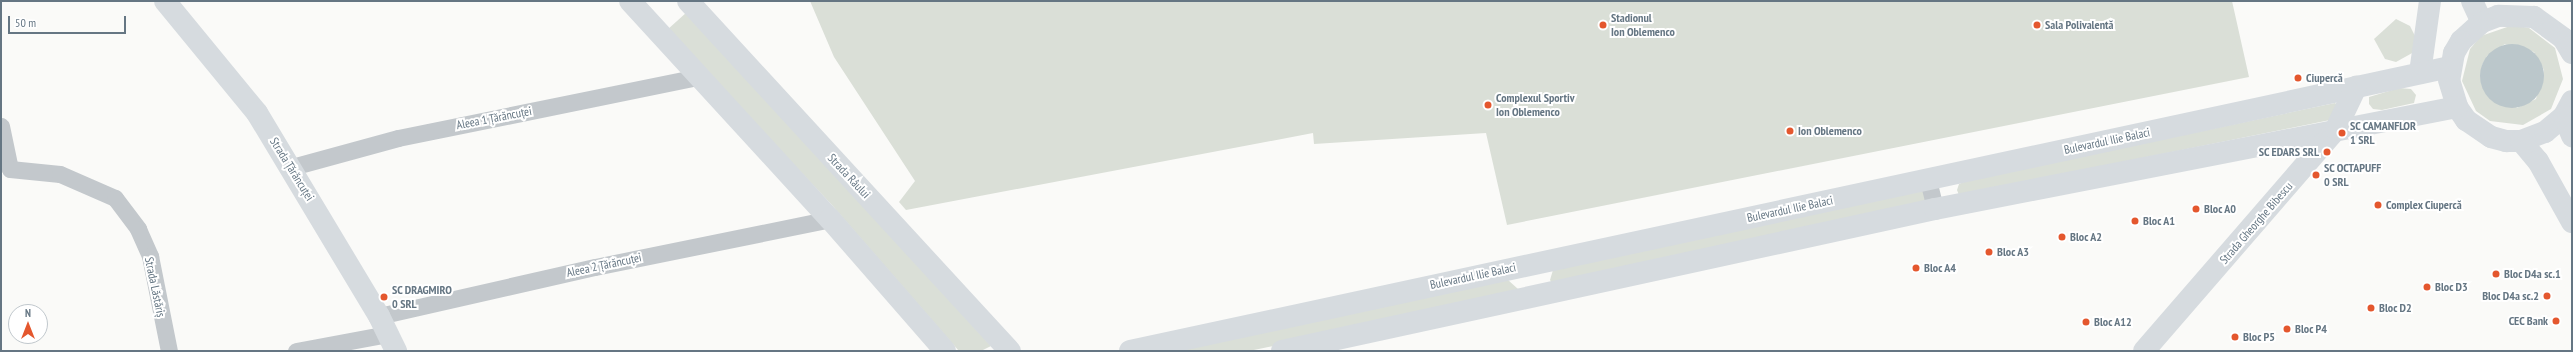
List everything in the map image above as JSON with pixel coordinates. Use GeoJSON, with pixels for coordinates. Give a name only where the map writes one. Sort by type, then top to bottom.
{"type":"FeatureCollection","features":[{"type":"Feature","properties":{"kind":"main road","name":"Strada Țărăncuței"},"geometry":{"type":"LineString","coordinates":[[165,1],[256,113],[292,168],[388,334]]}},
{"type":"Feature","properties":{"kind":"main road"},"geometry":{"type":"LineString","coordinates":[[630,1],[830,219],[927,341],[945,351]]}},
{"type":"Feature","properties":{"kind":"main road"},"geometry":{"type":"LineString","coordinates":[[2420,73],[2430,1]]}},
{"type":"Feature","properties":{"kind":"main road"},"geometry":{"type":"LineString","coordinates":[[2472,1],[2482,22]]}},
{"type":"Feature","properties":{"kind":"main road","name":"Strada Râului"},"geometry":{"type":"LineString","coordinates":[[692,3],[1010,351]]}},
{"type":"Feature","properties":{"kind":"main road"},"geometry":{"type":"LineString","coordinates":[[2568,109],[2545,132],[2521,141],[2491,137],[2466,120],[2457,107],[2450,80],[2450,66],[2461,41],[2482,22],[2498,16],[2528,16],[2550,26],[2569,44]]}},
{"type":"Feature","properties":{"kind":"main road","name":"Bulevardul Ilie Balaci"},"geometry":{"type":"LineString","coordinates":[[1130,351],[1928,180],[2450,66]]}},
{"type":"Feature","properties":{"kind":"main road"},"geometry":{"type":"LineString","coordinates":[[2356,87],[2362,124]]}},
{"type":"Feature","properties":{"kind":"main road","name":"Strada Gheorghe Bibescu"},"geometry":{"type":"LineString","coordinates":[[2144,351],[2336,129],[2356,87]]}},
{"type":"Feature","properties":{"kind":"main road"},"geometry":{"type":"LineString","coordinates":[[1282,351],[1935,209],[2336,129],[2457,107]]}},
{"type":"Feature","properties":{"kind":"main road"},"geometry":{"type":"LineString","coordinates":[[2568,109],[2572,136]]}},
{"type":"Feature","properties":{"kind":"main road"},"geometry":{"type":"LineString","coordinates":[[2521,141],[2538,161],[2572,222]]}},
{"type":"Feature","properties":{"kind":"street","name":"Aleea 1 Țărăncuței"},"geometry":{"type":"LineString","coordinates":[[292,168],[398,138],[699,77]]}},
{"type":"Feature","properties":{"kind":"street"},"geometry":{"type":"LineString","coordinates":[[1,126],[5,171]]}},
{"type":"Feature","properties":{"kind":"street","name":"Strada Lăstăriș"},"geometry":{"type":"LineString","coordinates":[[5,171],[60,174],[115,198],[138,229],[150,256],[169,351]]}},
{"type":"Feature","properties":{"kind":"street"},"geometry":{"type":"LineString","coordinates":[[1928,180],[1935,209]]}},
{"type":"Feature","properties":{"kind":"street","name":"Aleea 2 Țărăncuței"},"geometry":{"type":"LineString","coordinates":[[296,351],[388,334],[595,266],[830,219]]}},
{"type":"Feature","properties":{"kind":"shaded area","name":"Complexul Sportiv Ion Oblemenco"},"geometry":{"type":"Polygon","coordinates":[[[810,1],[2232,1],[2249,77],[1507,225],[1486,133],[1314,144],[1313,133],[906,210],[899,202],[915,181],[834,57],[810,1]]]}},
{"type":"Feature","properties":{"kind":"shaded area"},"geometry":{"type":"Polygon","coordinates":[[[687,12],[991,346],[981,351],[959,351],[831,204],[667,30],[687,12]]]}},
{"type":"Feature","properties":{"kind":"shaded area"},"geometry":{"type":"Polygon","coordinates":[[[2396,19],[2410,26],[2415,36],[2414,52],[2396,62],[2385,59],[2374,39],[2396,19]]]}},
{"type":"Feature","properties":{"kind":"shaded area"},"geometry":{"type":"Polygon","coordinates":[[[2513,25],[2529,28],[2555,48],[2563,79],[2551,109],[2523,125],[2490,121],[2476,111],[2462,81],[2470,49],[2481,36],[2513,25]],[[2505,44],[2487,56],[2482,65],[2517,108],[2536,99],[2544,70],[2534,52],[2505,44]]]}},
{"type":"Feature","properties":{"kind":"shaded area"},"geometry":{"type":"Polygon","coordinates":[[[2506,44],[2518,44],[2535,53],[2542,64],[2544,76],[2542,88],[2535,99],[2518,108],[2506,108],[2494,103],[2485,94],[2480,82],[2480,70],[2485,58],[2494,49],[2506,44]]]}},
{"type":"Feature","properties":{"kind":"shaded area"},"geometry":{"type":"Polygon","coordinates":[[[2399,88],[2411,89],[2416,95],[2414,103],[2382,110],[2373,109],[2369,104],[2369,97],[2399,88]]]}},
{"type":"Feature","properties":{"kind":"shaded area"},"geometry":{"type":"Polygon","coordinates":[[[2335,103],[2341,108],[2335,119],[1959,195],[1957,190],[1959,184],[1969,180],[2335,103]]]}},
{"type":"Feature","properties":{"kind":"shaded area"},"geometry":{"type":"Polygon","coordinates":[[[1925,190],[1934,200],[1553,285],[1550,280],[1553,270],[1925,190]]]}},
{"type":"Feature","properties":{"kind":"shaded area"},"geometry":{"type":"Polygon","coordinates":[[[1508,280],[1518,289],[1351,330],[1249,351],[1176,351],[1508,280]]]}},
{"type":"Feature","properties":{"kind":"place","name":"Stadionul Ion Oblemenco"},"geometry":{"type":"Point","coordinates":[1603,25]}},
{"type":"Feature","properties":{"kind":"place","name":"Sala Polivalentă"},"geometry":{"type":"Point","coordinates":[2037,25]}},
{"type":"Feature","properties":{"kind":"place","name":"Ciupercă"},"geometry":{"type":"Point","coordinates":[2298,78]}},
{"type":"Feature","properties":{"kind":"place","name":"Complexul Sportiv Ion Oblemenco"},"geometry":{"type":"Point","coordinates":[1488,105]}},
{"type":"Feature","properties":{"kind":"place","name":"Ion Oblemenco"},"geometry":{"type":"Point","coordinates":[1790,131]}},
{"type":"Feature","properties":{"kind":"place","name":"SC CAMANFLOR 1 SRL"},"geometry":{"type":"Point","coordinates":[2342,133]}},
{"type":"Feature","properties":{"kind":"place","name":"SC EDARS SRL"},"geometry":{"type":"Point","coordinates":[2327,152]}},
{"type":"Feature","properties":{"kind":"place","name":"SC OCTAPUFF 0 SRL"},"geometry":{"type":"Point","coordinates":[2316,175]}},
{"type":"Feature","properties":{"kind":"place","name":"Complex Ciupercă"},"geometry":{"type":"Point","coordinates":[2378,205]}},
{"type":"Feature","properties":{"kind":"place","name":"Bloc A0"},"geometry":{"type":"Point","coordinates":[2196,209]}},
{"type":"Feature","properties":{"kind":"place","name":"Bloc A1"},"geometry":{"type":"Point","coordinates":[2135,221]}},
{"type":"Feature","properties":{"kind":"place","name":"Bloc A2"},"geometry":{"type":"Point","coordinates":[2062,237]}},
{"type":"Feature","properties":{"kind":"place","name":"Bloc A3"},"geometry":{"type":"Point","coordinates":[1989,252]}},
{"type":"Feature","properties":{"kind":"place","name":"Bloc A4"},"geometry":{"type":"Point","coordinates":[1916,268]}},
{"type":"Feature","properties":{"kind":"place","name":"Bloc D4a sc.1"},"geometry":{"type":"Point","coordinates":[2496,274]}},
{"type":"Feature","properties":{"kind":"place","name":"Bloc D3"},"geometry":{"type":"Point","coordinates":[2427,287]}},
{"type":"Feature","properties":{"kind":"place","name":"Bloc D4a sc.2"},"geometry":{"type":"Point","coordinates":[2547,296]}},
{"type":"Feature","properties":{"kind":"place","name":"SC DRAGMIRO 0 SRL"},"geometry":{"type":"Point","coordinates":[384,297]}},
{"type":"Feature","properties":{"kind":"place","name":"Bloc D2"},"geometry":{"type":"Point","coordinates":[2371,308]}},
{"type":"Feature","properties":{"kind":"place","name":"CEC Bank"},"geometry":{"type":"Point","coordinates":[2556,321]}},
{"type":"Feature","properties":{"kind":"place","name":"Bloc A12"},"geometry":{"type":"Point","coordinates":[2086,322]}},
{"type":"Feature","properties":{"kind":"place","name":"Bloc P4"},"geometry":{"type":"Point","coordinates":[2287,329]}},
{"type":"Feature","properties":{"kind":"place","name":"Bloc P5"},"geometry":{"type":"Point","coordinates":[2235,337]}}]}
